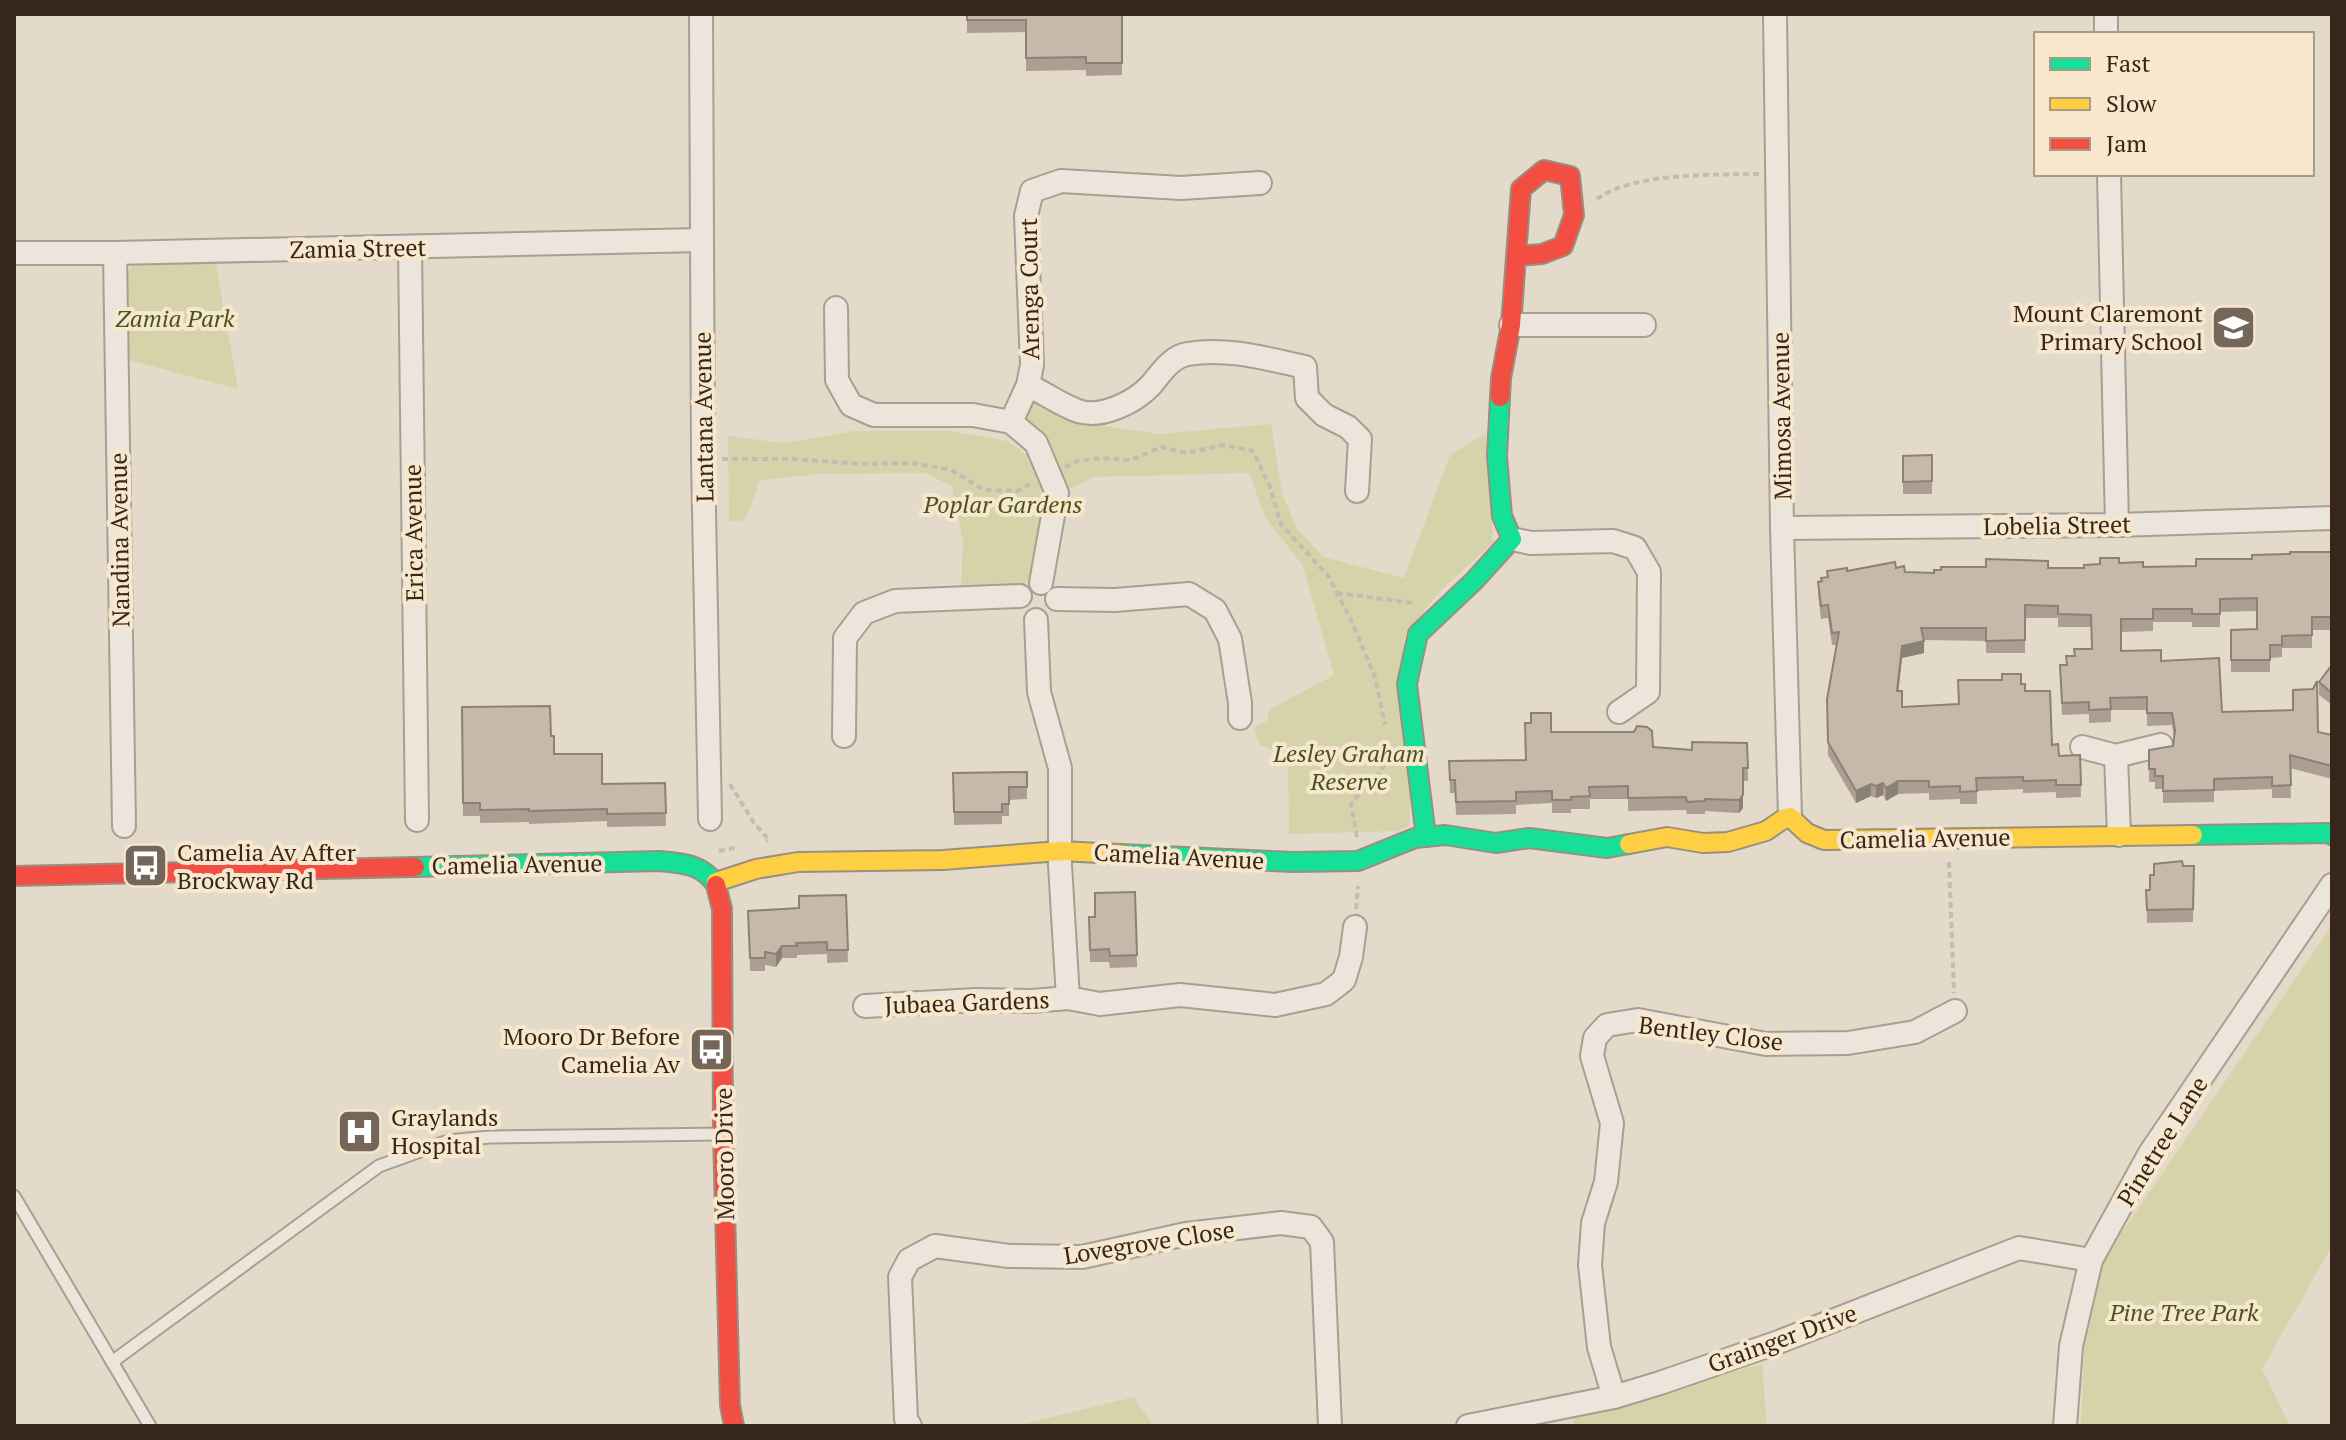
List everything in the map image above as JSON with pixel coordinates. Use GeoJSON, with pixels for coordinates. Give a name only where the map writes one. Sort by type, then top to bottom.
{"type":"FeatureCollection","features":[{"type":"Feature","properties":{"kind":"street","name":"Lantana Avenue"},"geometry":{"type":"LineString","coordinates":[[701,14],[703,459],[710,819]]}},
{"type":"Feature","properties":{"kind":"street","name":"Mimosa Avenue"},"geometry":{"type":"LineString","coordinates":[[1775,14],[1782,528],[1790,817]]}},
{"type":"Feature","properties":{"kind":"street"},"geometry":{"type":"LineString","coordinates":[[1512,539],[1502,516],[1497,456],[1501,378],[1511,325],[1516,256],[1521,189],[1544,170],[1570,176],[1574,215],[1563,246],[1542,254],[1516,256]]}},
{"type":"Feature","properties":{"kind":"street"},"geometry":{"type":"LineString","coordinates":[[2109,176],[2117,525]]}},
{"type":"Feature","properties":{"kind":"street","name":"Arenga Court"},"geometry":{"type":"LineString","coordinates":[[1011,422],[1028,385],[1032,365],[1026,216],[1032,191],[1061,181],[1181,188],[1260,183]]}},
{"type":"Feature","properties":{"kind":"street","name":"Zamia Street"},"geometry":{"type":"LineString","coordinates":[[14,253],[701,240]]}},
{"type":"Feature","properties":{"kind":"street","name":"Erica Avenue"},"geometry":{"type":"LineString","coordinates":[[410,247],[417,820]]}},
{"type":"Feature","properties":{"kind":"street","name":"Nandina Avenue"},"geometry":{"type":"LineString","coordinates":[[115,253],[124,826]]}},
{"type":"Feature","properties":{"kind":"street"},"geometry":{"type":"LineString","coordinates":[[836,308],[837,380],[851,405],[874,415],[973,415],[1011,422],[1036,443],[1057,493],[1041,583]]}},
{"type":"Feature","properties":{"kind":"street"},"geometry":{"type":"LineString","coordinates":[[1511,325],[1644,325]]}},
{"type":"Feature","properties":{"kind":"street"},"geometry":{"type":"LineString","coordinates":[[1028,385],[1081,412],[1110,410],[1133,401],[1165,367],[1186,354],[1236,353],[1305,367],[1307,398],[1324,415],[1348,427],[1360,439],[1357,491]]}},
{"type":"Feature","properties":{"kind":"street","name":"Lobelia Street"},"geometry":{"type":"LineString","coordinates":[[1782,528],[2117,525],[2332,518]]}},
{"type":"Feature","properties":{"kind":"street"},"geometry":{"type":"LineString","coordinates":[[1512,539],[1531,543],[1613,541],[1635,548],[1649,572],[1648,692],[1619,712]]}},
{"type":"Feature","properties":{"kind":"street"},"geometry":{"type":"LineString","coordinates":[[1426,837],[1407,684],[1418,634],[1474,581],[1512,539]]}},
{"type":"Feature","properties":{"kind":"street"},"geometry":{"type":"LineString","coordinates":[[1041,583],[1052,589],[1057,599],[1054,612],[1036,620],[1025,615],[1020,596],[1027,585],[1041,583]]}},
{"type":"Feature","properties":{"kind":"street"},"geometry":{"type":"LineString","coordinates":[[1057,599],[1115,600],[1189,594],[1215,610],[1230,639],[1240,718]]}},
{"type":"Feature","properties":{"kind":"street"},"geometry":{"type":"LineString","coordinates":[[844,736],[845,638],[864,613],[895,601],[1020,596]]}},
{"type":"Feature","properties":{"kind":"street","name":"Jubaea Gardens"},"geometry":{"type":"LineString","coordinates":[[1036,620],[1039,692],[1060,768],[1060,851],[1068,998]]}},
{"type":"Feature","properties":{"kind":"street"},"geometry":{"type":"LineString","coordinates":[[2082,747],[2116,756],[2161,745]]}},
{"type":"Feature","properties":{"kind":"street"},"geometry":{"type":"LineString","coordinates":[[2116,756],[2119,835]]}},
{"type":"Feature","properties":{"kind":"street","name":"Camelia Avenue"},"geometry":{"type":"LineString","coordinates":[[14,876],[659,861],[689,862],[702,868],[716,882],[756,869],[798,862],[943,860],[1060,851],[1294,862],[1358,861],[1415,838],[1445,835],[1496,843],[1529,838],[1607,848],[1667,837],[1703,843],[1728,842],[1766,831],[1790,817],[1807,833],[1824,840],[2332,835]]}},
{"type":"Feature","properties":{"kind":"street","name":"Mooro Drive"},"geometry":{"type":"LineString","coordinates":[[716,882],[722,909],[723,1134],[730,1405],[734,1426]]}},
{"type":"Feature","properties":{"kind":"street","name":"Pinetree Lane"},"geometry":{"type":"LineString","coordinates":[[2065,1426],[2071,1346],[2091,1260],[2150,1153],[2332,885]]}},
{"type":"Feature","properties":{"kind":"street","name":"Jubaea Gardens"},"geometry":{"type":"LineString","coordinates":[[865,1006],[1068,998],[1100,1004],[1180,995],[1275,1005],[1326,994],[1344,980],[1355,927]]}},
{"type":"Feature","properties":{"kind":"street","name":"Bentley Close"},"geometry":{"type":"LineString","coordinates":[[1614,1397],[1599,1347],[1590,1265],[1593,1223],[1606,1182],[1612,1123],[1592,1056],[1595,1038],[1607,1025],[1638,1020],[1766,1044],[1848,1043],[1915,1032],[1955,1011]]}},
{"type":"Feature","properties":{"kind":"street","name":"Lovegrove Close"},"geometry":{"type":"LineString","coordinates":[[910,1426],[906,1419],[900,1277],[909,1260],[935,1246],[1009,1256],[1082,1257],[1186,1234],[1281,1223],[1311,1227],[1322,1242],[1330,1426]]}},
{"type":"Feature","properties":{"kind":"street","name":"Grainger Drive"},"geometry":{"type":"LineString","coordinates":[[1468,1426],[1614,1397],[1776,1343],[2019,1248],[2091,1260]]}},
{"type":"Feature","properties":{"kind":"lane"},"geometry":{"type":"LineString","coordinates":[[112,1362],[379,1166],[448,1141],[506,1137],[723,1134]]}},
{"type":"Feature","properties":{"kind":"lane"},"geometry":{"type":"LineString","coordinates":[[14,1196],[150,1426]]}},
{"type":"Feature","properties":{"kind":"path"},"geometry":{"type":"LineString","coordinates":[[1574,215],[1607,192],[1642,182],[1700,176],[1778,174]]}},
{"type":"Feature","properties":{"kind":"path"},"geometry":{"type":"LineString","coordinates":[[703,459],[912,463],[951,470],[984,490],[1017,491],[1077,461],[1101,458],[1131,460],[1161,447],[1186,453],[1223,445],[1253,451],[1270,487],[1281,524],[1329,577],[1352,622],[1375,677],[1387,732]]}},
{"type":"Feature","properties":{"kind":"path"},"geometry":{"type":"LineString","coordinates":[[1337,593],[1410,604],[1420,602]]}},
{"type":"Feature","properties":{"kind":"path"},"geometry":{"type":"LineString","coordinates":[[1355,927],[1359,872],[1351,804],[1372,783],[1386,762],[1390,745]]}},
{"type":"Feature","properties":{"kind":"path"},"geometry":{"type":"LineString","coordinates":[[708,748],[754,823],[769,840],[756,843]]}},
{"type":"Feature","properties":{"kind":"path"},"geometry":{"type":"LineString","coordinates":[[1948,837],[1955,1011]]}},
{"type":"Feature","properties":{"kind":"path"},"geometry":{"type":"LineString","coordinates":[[717,852],[743,846]]}},
{"type":"Feature","properties":{"kind":"green space","name":"Zamia Park"},"geometry":{"type":"Polygon","coordinates":[[[215,259],[238,389],[125,359],[126,276],[132,266],[144,260],[215,259]]]}},
{"type":"Feature","properties":{"kind":"green space","name":"Lesley Graham Reserve"},"geometry":{"type":"Polygon","coordinates":[[[1033,396],[1076,422],[1159,434],[1271,424],[1282,493],[1296,527],[1323,557],[1404,578],[1450,455],[1486,433],[1493,543],[1438,593],[1404,638],[1411,779],[1409,826],[1397,831],[1289,834],[1288,756],[1260,745],[1254,727],[1267,722],[1270,709],[1334,675],[1303,566],[1265,517],[1249,473],[1094,477],[1067,490],[1046,443],[1021,421],[1033,396]]]}},
{"type":"Feature","properties":{"kind":"green space","name":"Poplar Gardens"},"geometry":{"type":"Polygon","coordinates":[[[854,431],[950,431],[1007,441],[1033,459],[1050,495],[1042,573],[1014,589],[961,587],[963,541],[952,486],[925,473],[819,474],[760,480],[745,520],[729,522],[728,436],[785,443],[854,431]]]}},
{"type":"Feature","properties":{"kind":"green space","name":"Pine Tree Park"},"geometry":{"type":"Polygon","coordinates":[[[2332,925],[2332,1246],[2262,1369],[2290,1426],[2081,1426],[2086,1285],[2332,925]]]}},
{"type":"Feature","properties":{"kind":"green space"},"geometry":{"type":"Polygon","coordinates":[[[1762,1364],[1767,1426],[1574,1426],[1571,1414],[1762,1364]]]}},
{"type":"Feature","properties":{"kind":"green space"},"geometry":{"type":"Polygon","coordinates":[[[1134,1397],[1153,1426],[1015,1426],[1134,1397]]]}},
{"type":"Feature","properties":{"kind":"building"},"geometry":{"type":"Polygon","coordinates":[[[967,14],[1122,14],[1122,63],[1086,63],[1086,57],[1026,58],[1026,20],[967,20],[967,14]]]}},
{"type":"Feature","properties":{"kind":"building"},"geometry":{"type":"Polygon","coordinates":[[[1932,455],[1932,481],[1903,482],[1903,456],[1932,455]]]}},
{"type":"Feature","properties":{"kind":"building"},"geometry":{"type":"Polygon","coordinates":[[[2332,552],[2332,617],[2312,617],[2312,635],[2282,636],[2282,645],[2270,645],[2270,660],[2231,660],[2231,630],[2257,629],[2257,598],[2220,599],[2220,614],[2192,614],[2192,609],[2153,609],[2153,619],[2121,619],[2121,651],[2161,650],[2161,661],[2219,658],[2222,712],[2293,710],[2293,690],[2313,689],[2317,681],[2318,732],[2332,735],[2332,766],[2290,755],[2291,785],[2272,786],[2272,777],[2214,779],[2214,790],[2163,791],[2163,776],[2155,776],[2155,769],[2149,769],[2149,750],[2173,746],[2175,730],[2172,713],[2147,713],[2147,697],[2110,698],[2111,709],[2089,710],[2089,702],[2062,703],[2060,665],[2067,665],[2066,656],[2075,656],[2074,649],[2092,649],[2091,615],[2058,614],[2058,606],[2025,605],[2025,640],[1986,641],[1986,628],[1921,628],[1924,641],[1902,646],[1897,691],[1902,691],[1902,707],[1959,704],[1958,680],[2002,680],[2002,674],[2021,674],[2025,691],[2050,691],[2052,745],[2058,744],[2059,756],[2080,755],[2081,785],[2056,785],[2056,780],[2023,781],[2023,777],[1976,778],[1977,791],[1960,792],[1960,786],[1929,787],[1929,781],[1898,781],[1886,788],[1883,783],[1876,786],[1871,784],[1856,791],[1828,742],[1827,699],[1839,632],[1832,633],[1828,605],[1821,606],[1818,582],[1828,577],[1827,571],[1847,568],[1847,571],[1895,562],[1896,568],[1904,566],[1905,572],[1934,573],[1941,567],[1986,567],[1986,559],[2048,561],[2048,568],[2084,568],[2084,565],[2100,564],[2100,558],[2119,558],[2119,563],[2143,562],[2143,567],[2196,566],[2196,559],[2252,559],[2252,555],[2332,552]]]}},
{"type":"Feature","properties":{"kind":"building"},"geometry":{"type":"Polygon","coordinates":[[[2332,665],[2332,693],[2319,682],[2332,665]]]}},
{"type":"Feature","properties":{"kind":"building"},"geometry":{"type":"Polygon","coordinates":[[[550,706],[554,754],[602,754],[602,784],[665,783],[666,813],[607,814],[607,809],[480,810],[480,803],[463,803],[462,707],[550,706]]]}},
{"type":"Feature","properties":{"kind":"building"},"geometry":{"type":"Polygon","coordinates":[[[1531,713],[1551,713],[1551,732],[1634,732],[1637,726],[1647,727],[1652,731],[1653,747],[1692,750],[1692,742],[1747,743],[1748,768],[1743,768],[1743,795],[1739,800],[1687,802],[1686,797],[1628,798],[1628,786],[1589,787],[1590,796],[1571,797],[1571,800],[1552,800],[1552,791],[1516,792],[1516,801],[1456,802],[1455,780],[1450,780],[1449,761],[1526,760],[1525,723],[1531,723],[1531,713]]]}},
{"type":"Feature","properties":{"kind":"building"},"geometry":{"type":"Polygon","coordinates":[[[1027,772],[1027,787],[1009,787],[1009,804],[1002,804],[1002,812],[954,812],[953,773],[1027,772]]]}},
{"type":"Feature","properties":{"kind":"building"},"geometry":{"type":"Polygon","coordinates":[[[2182,861],[2183,866],[2194,866],[2193,909],[2147,910],[2146,890],[2150,890],[2154,864],[2182,861]]]}},
{"type":"Feature","properties":{"kind":"building"},"geometry":{"type":"Polygon","coordinates":[[[1135,892],[1137,955],[1110,956],[1109,949],[1090,950],[1089,917],[1095,917],[1095,893],[1135,892]]]}},
{"type":"Feature","properties":{"kind":"building"},"geometry":{"type":"Polygon","coordinates":[[[846,895],[848,950],[827,950],[827,942],[796,943],[797,946],[782,946],[776,954],[765,952],[765,958],[750,958],[748,911],[799,908],[799,896],[846,895]]]}},
{"type":"Feature","properties":{"kind":"traffic: fast"},"geometry":{"type":"LineString","coordinates":[[1426,837],[1407,684],[1418,634],[1474,581],[1512,539],[1502,516],[1497,456],[1500,397]]}},
{"type":"Feature","properties":{"kind":"traffic: fast"},"geometry":{"type":"LineString","coordinates":[[1120,854],[1294,862],[1358,861],[1415,838],[1445,835],[1496,843],[1529,838],[1607,848],[1629,844]]}},
{"type":"Feature","properties":{"kind":"traffic: fast"},"geometry":{"type":"LineString","coordinates":[[2193,835],[2332,835]]}},
{"type":"Feature","properties":{"kind":"traffic: fast"},"geometry":{"type":"LineString","coordinates":[[415,867],[659,861],[698,869],[716,885]]}},
{"type":"Feature","properties":{"kind":"traffic: slow"},"geometry":{"type":"LineString","coordinates":[[1629,844],[1667,837],[1703,843],[1728,842],[1766,831],[1790,817],[1807,833],[1824,840],[2193,835]]}},
{"type":"Feature","properties":{"kind":"traffic: slow"},"geometry":{"type":"LineString","coordinates":[[716,882],[756,869],[798,862],[943,860],[1060,851],[1120,854]]}},
{"type":"Feature","properties":{"kind":"traffic: jam"},"geometry":{"type":"LineString","coordinates":[[1500,397],[1511,325],[1521,189],[1544,170],[1570,176],[1574,215],[1563,246],[1542,254],[1516,256]]}},
{"type":"Feature","properties":{"kind":"traffic: jam"},"geometry":{"type":"LineString","coordinates":[[14,876],[415,867]]}},
{"type":"Feature","properties":{"kind":"traffic: jam"},"geometry":{"type":"LineString","coordinates":[[716,885],[722,909],[723,1134],[730,1405],[734,1426]]}},
{"type":"Feature","properties":{"kind":"place","name":"Mount Claremont Primary School"},"geometry":{"type":"Point","coordinates":[2234,327]}},
{"type":"Feature","properties":{"kind":"place","name":"Camelia Av After Brockway Rd"},"geometry":{"type":"Point","coordinates":[146,866]}},
{"type":"Feature","properties":{"kind":"place","name":"Mooro Dr Before Camelia Av"},"geometry":{"type":"Point","coordinates":[711,1050]}},
{"type":"Feature","properties":{"kind":"place","name":"Graylands Hospital"},"geometry":{"type":"Point","coordinates":[360,1131]}}]}
